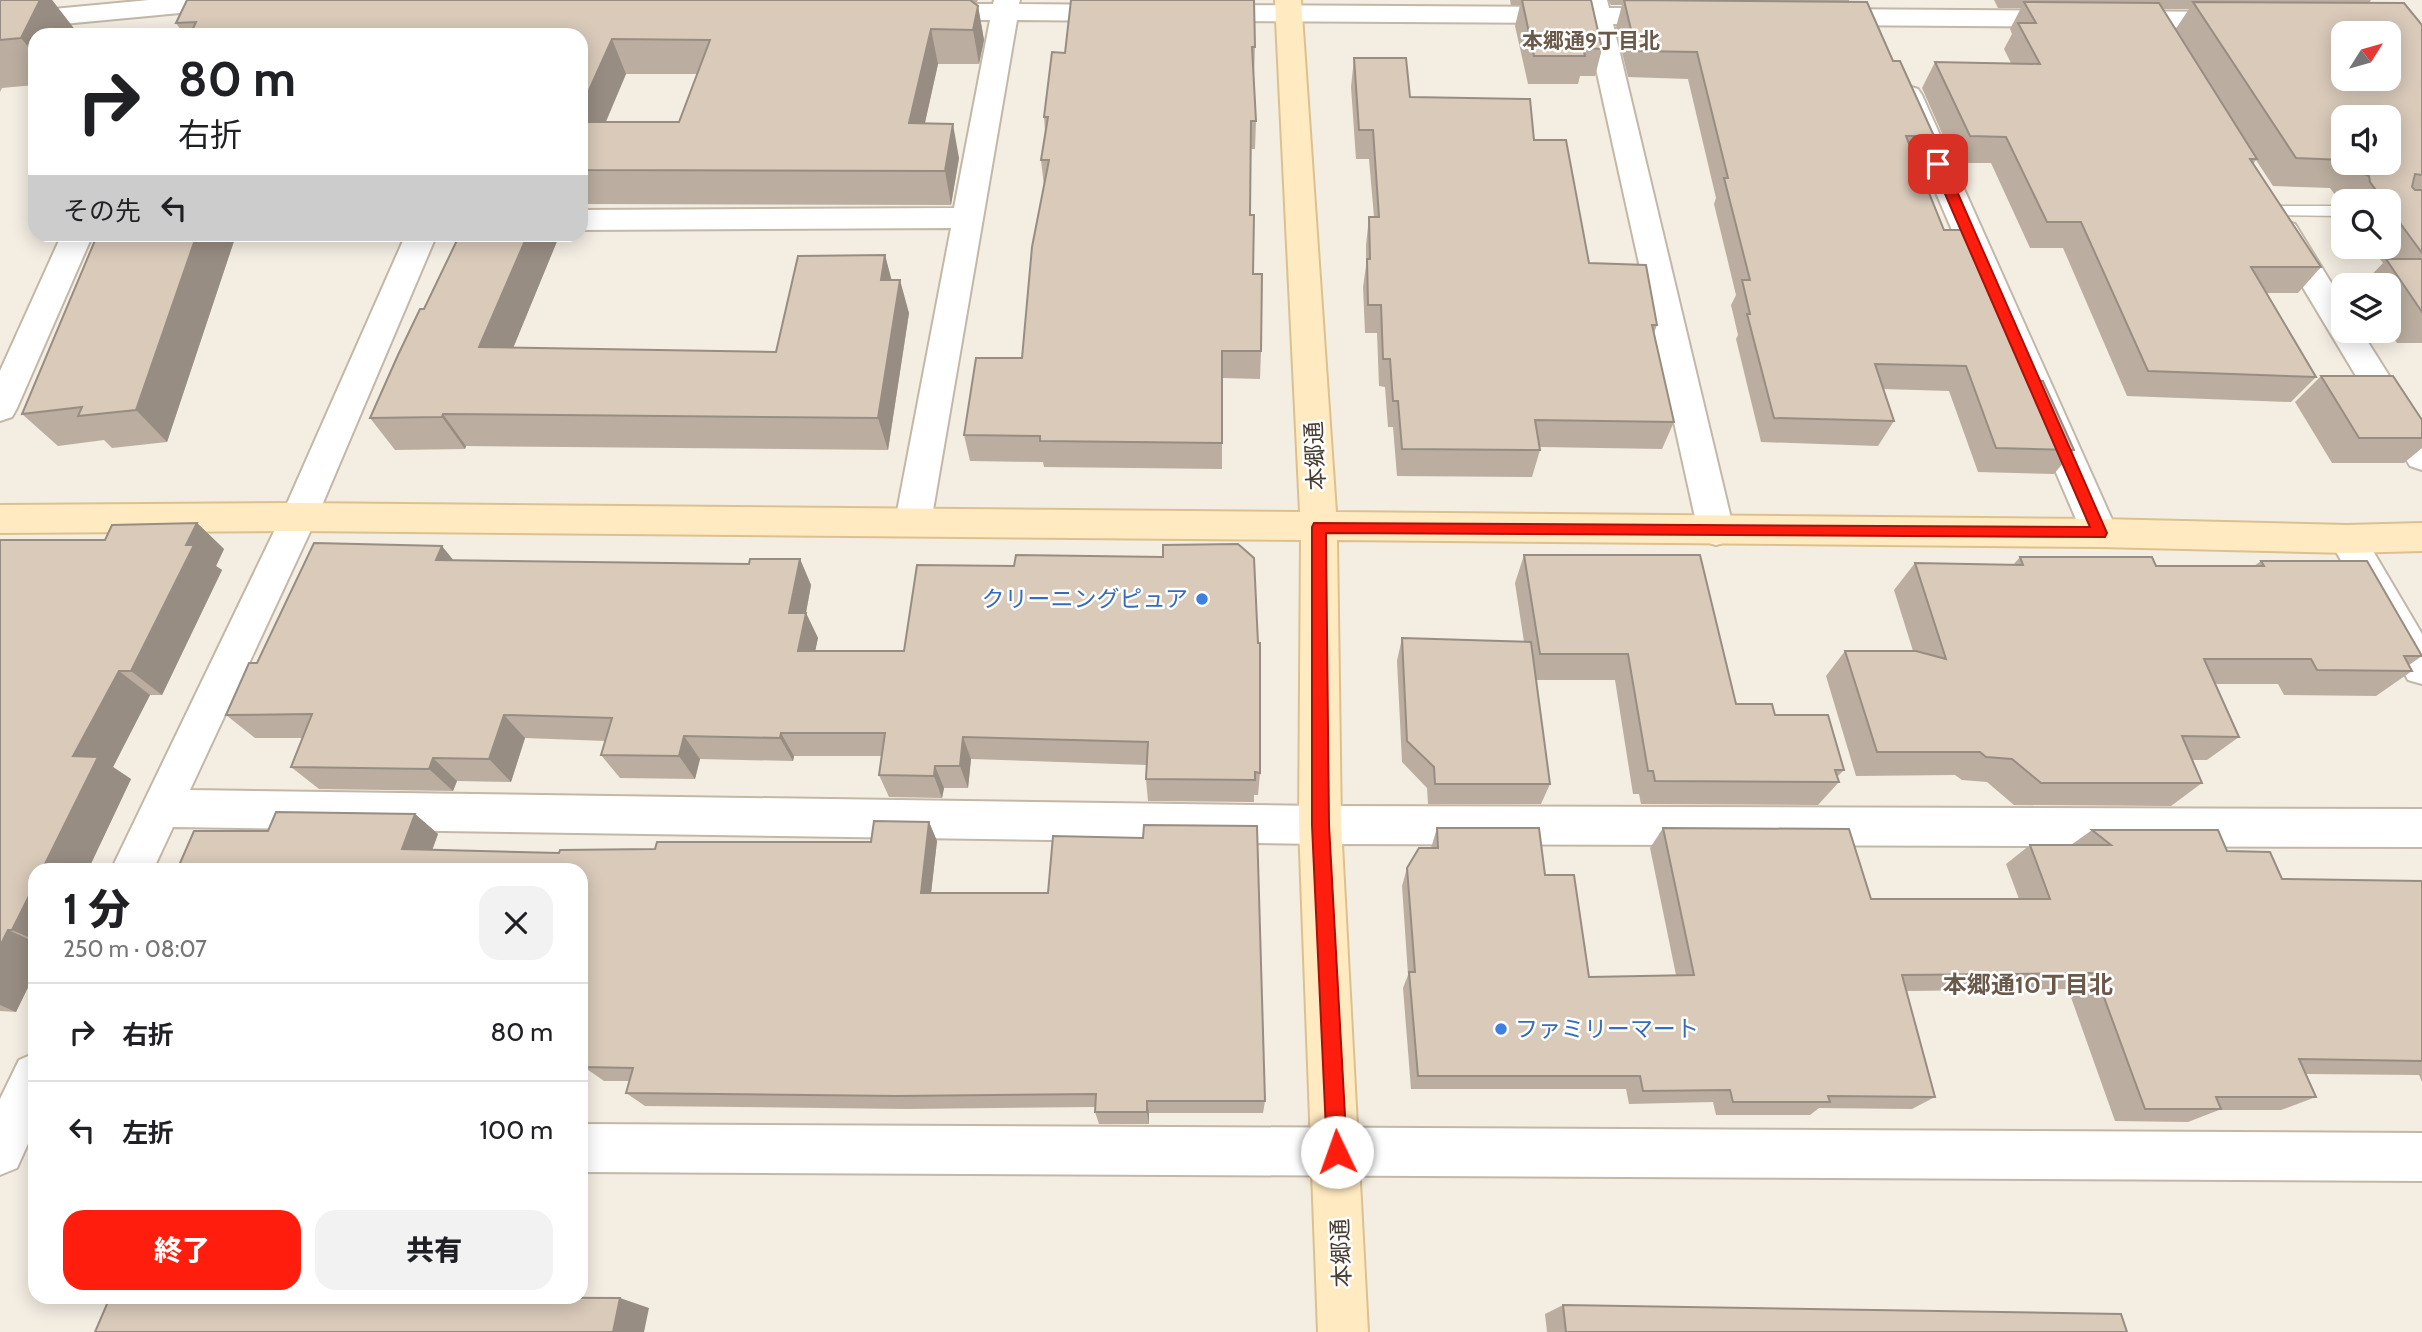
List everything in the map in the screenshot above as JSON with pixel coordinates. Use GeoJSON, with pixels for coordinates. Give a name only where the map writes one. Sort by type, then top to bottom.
{"type":"FeatureCollection","features":[{"type":"Feature","properties":{"kind":"street"},"geometry":{"type":"LineString","coordinates":[[170,28],[181,3]]}},
{"type":"Feature","properties":{"kind":"street"},"geometry":{"type":"LineString","coordinates":[[0,22],[181,3],[262,6]]}},
{"type":"Feature","properties":{"kind":"street"},"geometry":{"type":"LineString","coordinates":[[909,12],[1006,6],[1140,13]]}},
{"type":"Feature","properties":{"kind":"street"},"geometry":{"type":"LineString","coordinates":[[913,522],[1006,6]]}},
{"type":"Feature","properties":{"kind":"street"},"geometry":{"type":"LineString","coordinates":[[1180,13],[1288,7],[1596,8],[1695,16]]}},
{"type":"Feature","properties":{"kind":"street","name":"本郷通"},"geometry":{"type":"LineString","coordinates":[[1288,7],[1319,527],[1320,825],[1337,1152],[1343,1332]]}},
{"type":"Feature","properties":{"kind":"street"},"geometry":{"type":"LineString","coordinates":[[1596,8],[1716,531]]}},
{"type":"Feature","properties":{"kind":"street"},"geometry":{"type":"LineString","coordinates":[[1791,17],[1880,32],[2158,31],[2259,20]]}},
{"type":"Feature","properties":{"kind":"street"},"geometry":{"type":"LineString","coordinates":[[1880,32],[2100,533]]}},
{"type":"Feature","properties":{"kind":"street"},"geometry":{"type":"LineString","coordinates":[[2265,200],[2331,308]]}},
{"type":"Feature","properties":{"kind":"street"},"geometry":{"type":"LineString","coordinates":[[588,220],[968,218]]}},
{"type":"Feature","properties":{"kind":"street"},"geometry":{"type":"LineString","coordinates":[[0,408],[74,242]]}},
{"type":"Feature","properties":{"kind":"street"},"geometry":{"type":"LineString","coordinates":[[135,863],[299,517],[419,242]]}},
{"type":"Feature","properties":{"kind":"street"},"geometry":{"type":"LineString","coordinates":[[2353,343],[2422,457]]}},
{"type":"Feature","properties":{"kind":"street"},"geometry":{"type":"LineString","coordinates":[[0,519],[299,517],[2100,533],[2347,539],[2422,537]]}},
{"type":"Feature","properties":{"kind":"street"},"geometry":{"type":"LineString","coordinates":[[2347,539],[2422,668]]}},
{"type":"Feature","properties":{"kind":"street"},"geometry":{"type":"LineString","coordinates":[[161,808],[1320,825],[2422,828]]}},
{"type":"Feature","properties":{"kind":"street"},"geometry":{"type":"LineString","coordinates":[[9,1146],[28,1095]]}},
{"type":"Feature","properties":{"kind":"street"},"geometry":{"type":"LineString","coordinates":[[588,1148],[2422,1157]]}},
{"type":"Feature","properties":{"kind":"lane"},"geometry":{"type":"LineString","coordinates":[[2265,200],[2331,209]]}},
{"type":"Feature","properties":{"kind":"building"},"geometry":{"type":"Polygon","coordinates":[[[0,0],[40,0],[21,38],[0,40],[0,0]]]}},
{"type":"Feature","properties":{"kind":"building"},"geometry":{"type":"Polygon","coordinates":[[[187,0],[970,0],[978,6],[973,30],[931,29],[909,123],[953,124],[945,171],[588,170],[588,122],[679,122],[710,40],[612,39],[588,92],[588,28],[193,28],[196,22],[176,23],[187,0]]]}},
{"type":"Feature","properties":{"kind":"building"},"geometry":{"type":"Polygon","coordinates":[[[1071,0],[1254,0],[1255,47],[1252,47],[1256,121],[1251,121],[1250,215],[1254,215],[1253,274],[1262,274],[1261,351],[1222,351],[1222,443],[1040,441],[1040,436],[964,435],[976,358],[1022,358],[1032,247],[1049,160],[1041,160],[1048,117],[1044,117],[1052,52],[1065,53],[1071,0]]]}},
{"type":"Feature","properties":{"kind":"building"},"geometry":{"type":"Polygon","coordinates":[[[1522,0],[1591,0],[1602,49],[1583,48],[1585,56],[1534,56],[1522,0]]]}},
{"type":"Feature","properties":{"kind":"building"},"geometry":{"type":"Polygon","coordinates":[[[1624,0],[1867,2],[1893,61],[1900,61],[1934,136],[1906,136],[1944,230],[1970,230],[1996,295],[1991,295],[2027,380],[2043,381],[2074,450],[1996,448],[1966,366],[1875,364],[1894,421],[1774,418],[1747,314],[1750,314],[1742,280],[1750,280],[1724,178],[1728,178],[1697,52],[1636,51],[1624,0]]]}},
{"type":"Feature","properties":{"kind":"building"},"geometry":{"type":"Polygon","coordinates":[[[2024,2],[2159,3],[2257,159],[2250,159],[2321,267],[2251,267],[2316,377],[2148,371],[2081,222],[2047,222],[2006,137],[1970,136],[1935,62],[2040,64],[2018,23],[2036,23],[2024,2]]]}},
{"type":"Feature","properties":{"kind":"building"},"geometry":{"type":"Polygon","coordinates":[[[2193,2],[2404,3],[2422,25],[2422,175],[2415,174],[2412,187],[2422,190],[2422,253],[2401,224],[2401,189],[2375,189],[2366,175],[2401,175],[2401,105],[2331,105],[2331,159],[2296,158],[2193,2]]]}},
{"type":"Feature","properties":{"kind":"building"},"geometry":{"type":"Polygon","coordinates":[[[1354,58],[1406,58],[1410,97],[1530,99],[1534,140],[1566,140],[1589,263],[1646,265],[1657,325],[1652,325],[1674,422],[1535,420],[1540,450],[1402,449],[1398,401],[1393,401],[1390,359],[1383,359],[1381,305],[1368,305],[1369,217],[1379,217],[1373,130],[1359,130],[1354,58]]]}},
{"type":"Feature","properties":{"kind":"building"},"geometry":{"type":"Polygon","coordinates":[[[94,242],[194,242],[136,410],[78,416],[82,407],[22,414],[94,242]]]}},
{"type":"Feature","properties":{"kind":"building"},"geometry":{"type":"Polygon","coordinates":[[[456,242],[525,242],[479,347],[776,352],[798,256],[885,255],[881,280],[900,280],[878,418],[443,414],[442,417],[370,418],[420,309],[424,309],[456,242]]]}},
{"type":"Feature","properties":{"kind":"building"},"geometry":{"type":"Polygon","coordinates":[[[2386,259],[2422,259],[2422,312],[2401,281],[2401,273],[2396,273],[2386,259]]]}},
{"type":"Feature","properties":{"kind":"building"},"geometry":{"type":"Polygon","coordinates":[[[2321,376],[2393,376],[2422,420],[2422,438],[2359,438],[2321,376]]]}},
{"type":"Feature","properties":{"kind":"building"},"geometry":{"type":"Polygon","coordinates":[[[197,523],[186,545],[194,545],[131,671],[119,671],[73,756],[98,757],[45,863],[28,863],[28,898],[12,930],[8,930],[0,946],[0,540],[105,540],[112,525],[197,523]]]}},
{"type":"Feature","properties":{"kind":"building"},"geometry":{"type":"Polygon","coordinates":[[[314,543],[442,546],[436,560],[749,564],[750,559],[800,559],[789,613],[806,613],[798,651],[904,651],[917,565],[1014,566],[1016,555],[1163,557],[1163,545],[1238,544],[1254,558],[1260,643],[1260,773],[1255,772],[1255,780],[1146,779],[1148,742],[963,737],[960,766],[935,766],[934,776],[879,775],[885,733],[781,733],[780,738],[684,736],[679,756],[601,755],[612,718],[504,715],[489,759],[433,758],[429,769],[291,767],[312,714],[226,715],[249,663],[257,663],[314,543]]]}},
{"type":"Feature","properties":{"kind":"building"},"geometry":{"type":"Polygon","coordinates":[[[1524,555],[1700,555],[1736,704],[1772,704],[1775,715],[1828,715],[1844,770],[1835,770],[1839,782],[1655,781],[1653,771],[1648,771],[1628,654],[1540,654],[1524,555]]]}},
{"type":"Feature","properties":{"kind":"building"},"geometry":{"type":"Polygon","coordinates":[[[2020,557],[2152,557],[2156,566],[2264,566],[2261,561],[2367,561],[2422,656],[2404,656],[2412,671],[2317,670],[2311,659],[2204,659],[2239,737],[2182,736],[2202,783],[2041,783],[2012,759],[1986,757],[1980,752],[1877,752],[1845,651],[1916,651],[1946,659],[1915,563],[2023,565],[2020,557]]]}},
{"type":"Feature","properties":{"kind":"building"},"geometry":{"type":"Polygon","coordinates":[[[1402,638],[1531,642],[1550,784],[1435,784],[1434,767],[1407,741],[1402,638]]]}},
{"type":"Feature","properties":{"kind":"building"},"geometry":{"type":"Polygon","coordinates":[[[276,812],[415,814],[402,849],[559,853],[560,850],[655,849],[657,842],[871,842],[874,821],[929,822],[921,893],[1048,893],[1053,836],[1143,838],[1144,825],[1257,826],[1265,1101],[1147,1101],[1147,1112],[1095,1112],[1096,1094],[897,1096],[626,1093],[633,1068],[588,1067],[588,863],[180,863],[194,831],[268,831],[276,812]]]}},
{"type":"Feature","properties":{"kind":"building"},"geometry":{"type":"Polygon","coordinates":[[[1437,828],[1539,828],[1545,875],[1574,875],[1589,977],[1694,975],[1663,828],[1849,829],[1871,899],[2050,899],[2030,845],[2111,845],[2092,830],[2218,830],[2227,851],[2270,852],[2282,879],[2422,881],[2422,1061],[2299,1059],[2316,1097],[2216,1097],[2221,1109],[2145,1109],[2095,973],[1902,975],[1935,1097],[1828,1096],[1830,1102],[1733,1102],[1730,1090],[1643,1091],[1640,1076],[1418,1076],[1409,972],[1415,972],[1407,868],[1419,848],[1438,848],[1437,828]]]}},
{"type":"Feature","properties":{"kind":"building"},"geometry":{"type":"Polygon","coordinates":[[[588,1298],[620,1298],[613,1332],[95,1332],[107,1304],[588,1304],[588,1298]]]}},
{"type":"Feature","properties":{"kind":"building"},"geometry":{"type":"Polygon","coordinates":[[[1563,1305],[2121,1314],[2127,1332],[1566,1332],[1563,1305]]]}},
{"type":"Feature","properties":{"kind":"place","name":"クリーニングピュア"},"geometry":{"type":"Point","coordinates":[1202,599]}},
{"type":"Feature","properties":{"kind":"place","name":"ファミリーマート"},"geometry":{"type":"Point","coordinates":[1501,1029]}},
{"type":"Feature","properties":{"kind":"district","name":"本郷通9丁目北"},"geometry":{"type":"Point","coordinates":[1591,41]}},
{"type":"Feature","properties":{"kind":"district","name":"本郷通10丁目北"},"geometry":{"type":"Point","coordinates":[2028,985]}},
{"type":"Feature","properties":{"kind":"route"},"geometry":{"type":"LineString","coordinates":[[1337,1152],[1320,825],[1319,527],[2100,533],[1938,164]]}}]}
